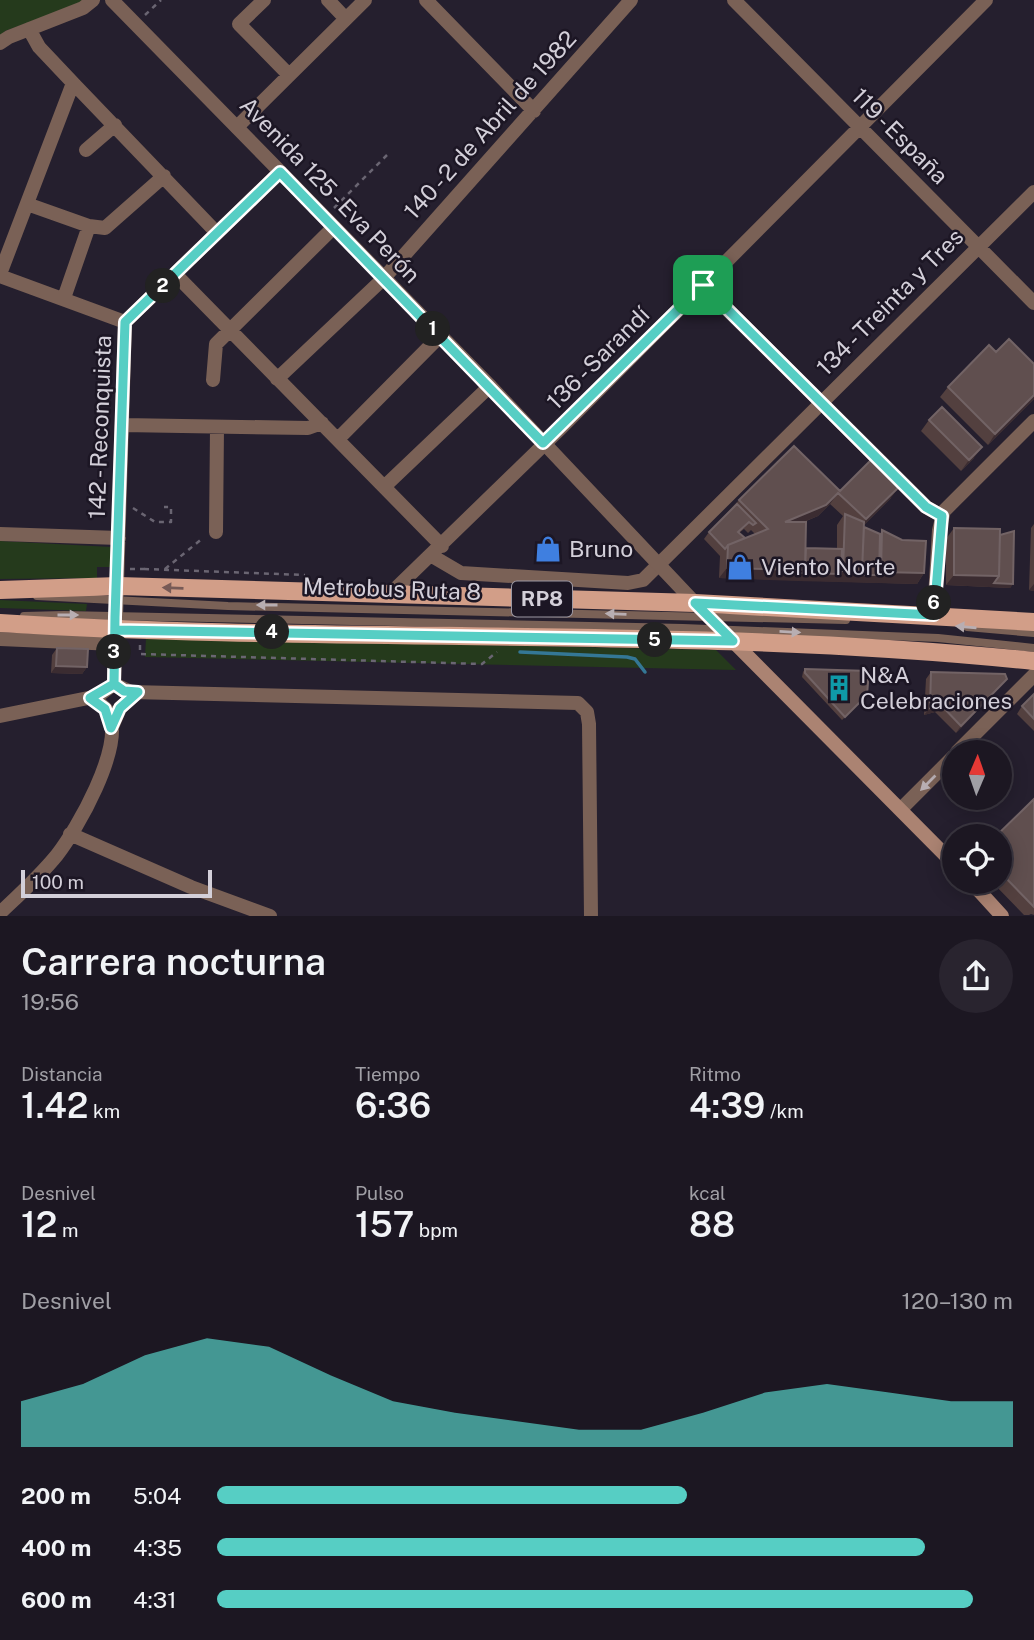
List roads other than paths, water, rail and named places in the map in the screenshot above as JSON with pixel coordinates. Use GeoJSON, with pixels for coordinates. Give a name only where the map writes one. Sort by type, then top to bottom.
{"type":"FeatureCollection","features":[{"type":"Feature","properties":{"kind":"main road","name":"RP8"},"geometry":{"type":"LineString","coordinates":[[0,591],[117,593],[144,587],[695,603],[1034,622]]}},
{"type":"Feature","properties":{"kind":"main road","name":"Avenida 125 - Eva Perón"},"geometry":{"type":"LineString","coordinates":[[695,603],[942,852]]}},
{"type":"Feature","properties":{"kind":"main road","name":"RP8"},"geometry":{"type":"LineString","coordinates":[[0,623],[115,630],[727,635],[1034,661]]}},
{"type":"Feature","properties":{"kind":"main road"},"geometry":{"type":"LineString","coordinates":[[982,894],[1002,915]]}},
{"type":"Feature","properties":{"kind":"street"},"geometry":{"type":"LineString","coordinates":[[0,43],[83,8],[93,0]]}},
{"type":"Feature","properties":{"kind":"street","name":"Avenida 125 - Eva Perón"},"geometry":{"type":"LineString","coordinates":[[112,0],[490,386],[695,603]]}},
{"type":"Feature","properties":{"kind":"street"},"geometry":{"type":"LineString","coordinates":[[264,0],[239,24],[289,75]]}},
{"type":"Feature","properties":{"kind":"street"},"geometry":{"type":"LineString","coordinates":[[328,0],[346,19]]}},
{"type":"Feature","properties":{"kind":"street"},"geometry":{"type":"LineString","coordinates":[[237,127],[365,0]]}},
{"type":"Feature","properties":{"kind":"street"},"geometry":{"type":"LineString","coordinates":[[426,0],[534,111]]}},
{"type":"Feature","properties":{"kind":"street","name":"140 - 2 de Abril de 1982"},"geometry":{"type":"LineString","coordinates":[[277,379],[383,279],[631,0]]}},
{"type":"Feature","properties":{"kind":"street","name":"119 - España"},"geometry":{"type":"LineString","coordinates":[[734,0],[1034,303]]}},
{"type":"Feature","properties":{"kind":"street","name":"136 - Sarandí"},"geometry":{"type":"LineString","coordinates":[[388,596],[437,551],[986,0]]}},
{"type":"Feature","properties":{"kind":"street"},"geometry":{"type":"LineString","coordinates":[[29,29],[39,47],[217,233]]}},
{"type":"Feature","properties":{"kind":"street"},"geometry":{"type":"LineString","coordinates":[[73,83],[0,275],[125,322]]}},
{"type":"Feature","properties":{"kind":"street"},"geometry":{"type":"LineString","coordinates":[[86,150],[116,125]]}},
{"type":"Feature","properties":{"kind":"street","name":"142 - Reconquista"},"geometry":{"type":"LineString","coordinates":[[114,684],[125,322],[280,172]]}},
{"type":"Feature","properties":{"kind":"street"},"geometry":{"type":"LineString","coordinates":[[27,204],[89,226],[105,228],[164,176]]}},
{"type":"Feature","properties":{"kind":"street","name":"134 - Treinta y Tres"},"geometry":{"type":"LineString","coordinates":[[176,274],[385,486],[437,551],[461,573],[628,583],[643,580],[1034,192]]}},
{"type":"Feature","properties":{"kind":"street"},"geometry":{"type":"LineString","coordinates":[[213,380],[214,349],[229,329],[329,222]]}},
{"type":"Feature","properties":{"kind":"street"},"geometry":{"type":"LineString","coordinates":[[64,298],[89,226]]}},
{"type":"Feature","properties":{"kind":"street"},"geometry":{"type":"LineString","coordinates":[[703,285],[926,507],[942,516]]}},
{"type":"Feature","properties":{"kind":"street"},"geometry":{"type":"LineString","coordinates":[[338,439],[440,336]]}},
{"type":"Feature","properties":{"kind":"street"},"geometry":{"type":"LineString","coordinates":[[385,486],[490,386]]}},
{"type":"Feature","properties":{"kind":"street"},"geometry":{"type":"LineString","coordinates":[[934,615],[942,516],[1034,421]]}},
{"type":"Feature","properties":{"kind":"street"},"geometry":{"type":"LineString","coordinates":[[123,425],[308,428],[322,423]]}},
{"type":"Feature","properties":{"kind":"street"},"geometry":{"type":"LineString","coordinates":[[216,530],[217,428]]}},
{"type":"Feature","properties":{"kind":"street"},"geometry":{"type":"LineString","coordinates":[[0,534],[119,538]]}},
{"type":"Feature","properties":{"kind":"street"},"geometry":{"type":"LineString","coordinates":[[0,639],[115,630]]}},
{"type":"Feature","properties":{"kind":"street"},"geometry":{"type":"LineString","coordinates":[[970,740],[1034,675]]}},
{"type":"Feature","properties":{"kind":"street"},"geometry":{"type":"LineString","coordinates":[[0,716],[29,708],[90,698],[114,684],[124,691],[138,692],[578,703],[587,712],[589,723],[591,915]]}},
{"type":"Feature","properties":{"kind":"street"},"geometry":{"type":"LineString","coordinates":[[0,913],[40,874],[70,834],[102,774],[111,728],[120,708],[138,692]]}},
{"type":"Feature","properties":{"kind":"street"},"geometry":{"type":"LineString","coordinates":[[90,698],[105,709],[111,728]]}},
{"type":"Feature","properties":{"kind":"street"},"geometry":{"type":"LineString","coordinates":[[901,809],[942,768]]}},
{"type":"Feature","properties":{"kind":"street"},"geometry":{"type":"LineString","coordinates":[[70,834],[191,887],[270,915]]}},
{"type":"Feature","properties":{"kind":"lane","name":"Metrobus Ruta 8"},"geometry":{"type":"LineString","coordinates":[[117,593],[709,618],[879,621],[1034,634]]}},
{"type":"Feature","properties":{"kind":"lane"},"geometry":{"type":"LineString","coordinates":[[0,618],[64,615],[115,630]]}},
{"type":"Feature","properties":{"kind":"lane"},"geometry":{"type":"LineString","coordinates":[[727,635],[938,638],[1034,648]]}},
{"type":"Feature","properties":{"kind":"waterway"},"geometry":{"type":"LineString","coordinates":[[520,652],[627,657],[635,659],[645,672]]}},
{"type":"Feature","properties":{"kind":"place","name":"Bruno"},"geometry":{"type":"Point","coordinates":[548,549]}},
{"type":"Feature","properties":{"kind":"place","name":"Viento Norte"},"geometry":{"type":"Point","coordinates":[740,567]}},
{"type":"Feature","properties":{"kind":"place","name":"N&A Celebraciones"},"geometry":{"type":"Point","coordinates":[839,688]}}]}
